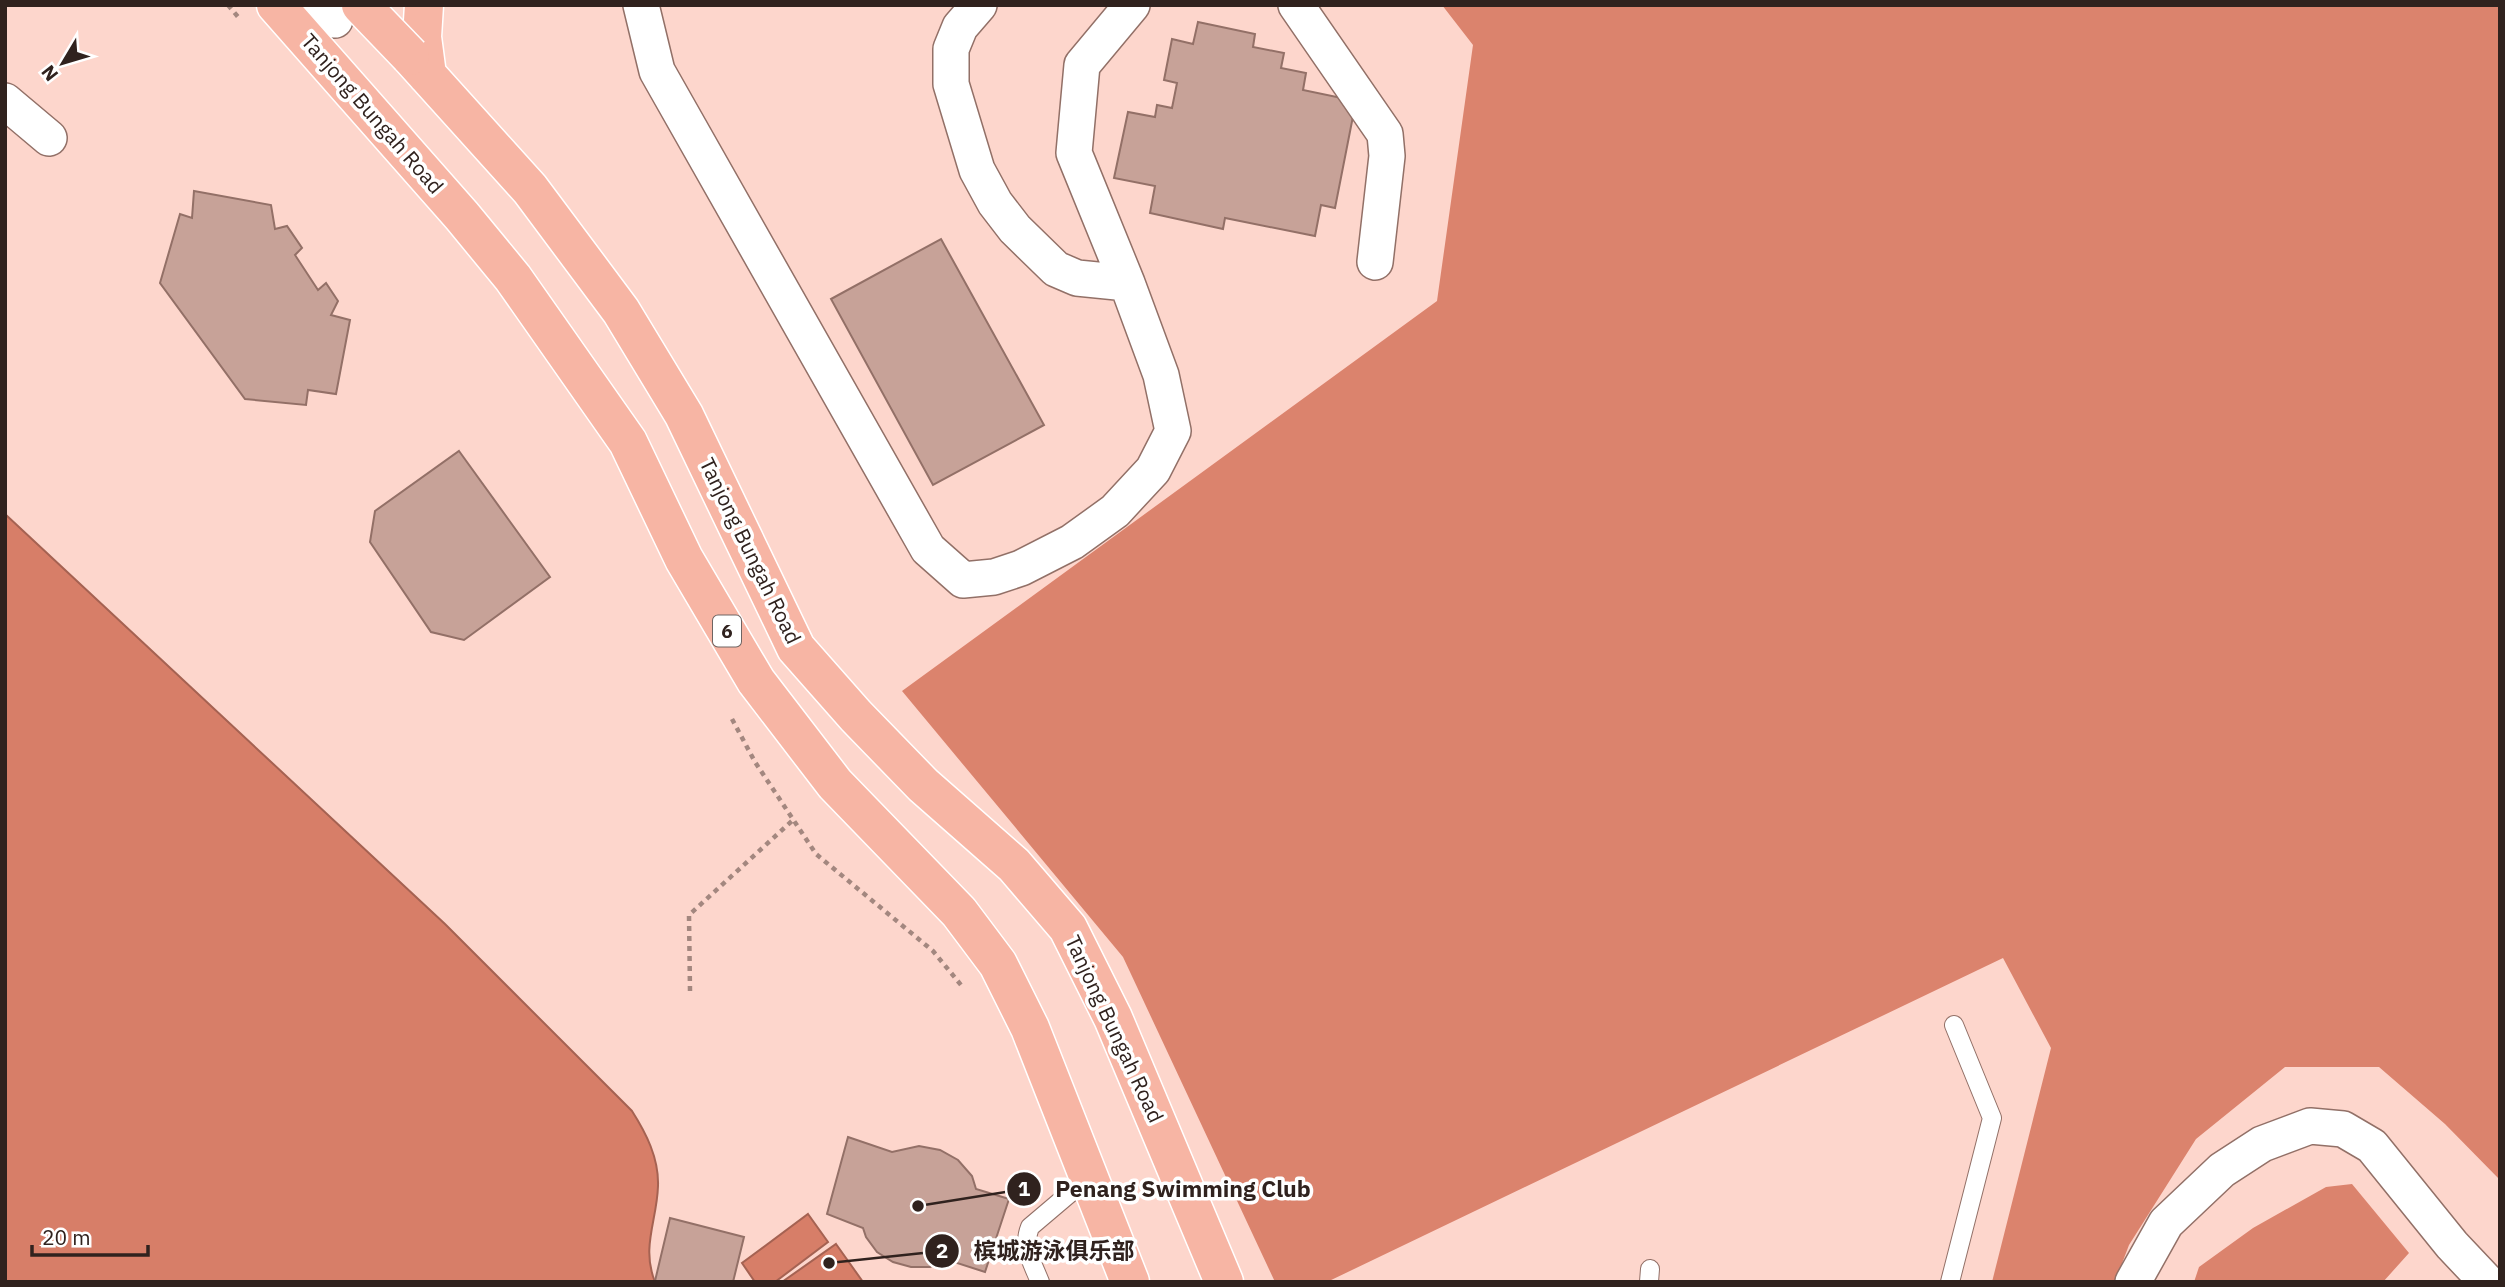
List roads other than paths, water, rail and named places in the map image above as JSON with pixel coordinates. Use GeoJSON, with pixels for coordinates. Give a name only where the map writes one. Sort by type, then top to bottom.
{"type":"FeatureCollection","features":[{"type":"Feature","properties":{"kind":"main road","name":"Tanjong Bungah Road"},"geometry":{"type":"LineString","coordinates":[[276,5],[462,216],[513,278],[628,442],[684,559],[757,681],[835,784],[959,912],[999,964],[1030,1028],[1130,1282]]}},
{"type":"Feature","properties":{"kind":"main road"},"geometry":{"type":"LineString","coordinates":[[419,66],[424,5]]}},
{"type":"Feature","properties":{"kind":"main road","name":"Tanjong Bungah Road"},"geometry":{"type":"LineString","coordinates":[[334,10],[419,66],[530,189],[621,311],[684,415],[796,648],[856,716],[923,785],[1014,865],[1068,928],[1113,1018],[1224,1282]]}},
{"type":"Feature","properties":{"kind":"street"},"geometry":{"type":"LineString","coordinates":[[640,5],[657,71],[928,549],[963,580],[994,577],[1021,568],[1072,542],[1115,511],[1153,470],[1173,431],[1161,375],[1127,282],[1074,153],[1082,65],[1132,5]]}},
{"type":"Feature","properties":{"kind":"street"},"geometry":{"type":"LineString","coordinates":[[979,5],[960,27],[951,49],[951,84],[977,170],[995,203],[1015,229],[1056,269],[1076,278],[1127,282]]}},
{"type":"Feature","properties":{"kind":"street"},"geometry":{"type":"LineString","coordinates":[[1296,5],[1384,134],[1387,156],[1375,262]]}},
{"type":"Feature","properties":{"kind":"street"},"geometry":{"type":"LineString","coordinates":[[5,101],[49,138]]}},
{"type":"Feature","properties":{"kind":"street"},"geometry":{"type":"LineString","coordinates":[[2133,1282],[2166,1223],[2222,1170],[2262,1143],[2310,1126],[2343,1129],[2372,1146],[2452,1245],[2487,1282]]}},
{"type":"Feature","properties":{"kind":"lane"},"geometry":{"type":"LineString","coordinates":[[1950,1282],[1992,1118],[1954,1025]]}},
{"type":"Feature","properties":{"kind":"lane"},"geometry":{"type":"LineString","coordinates":[[1041,1282],[1026,1248],[1030,1227],[1089,1177]]}},
{"type":"Feature","properties":{"kind":"place","name":"Penang Swimming Club"},"geometry":{"type":"Point","coordinates":[918,1206]}},
{"type":"Feature","properties":{"kind":"place","name":"槟城游泳俱乐部"},"geometry":{"type":"Point","coordinates":[829,1263]}}]}
